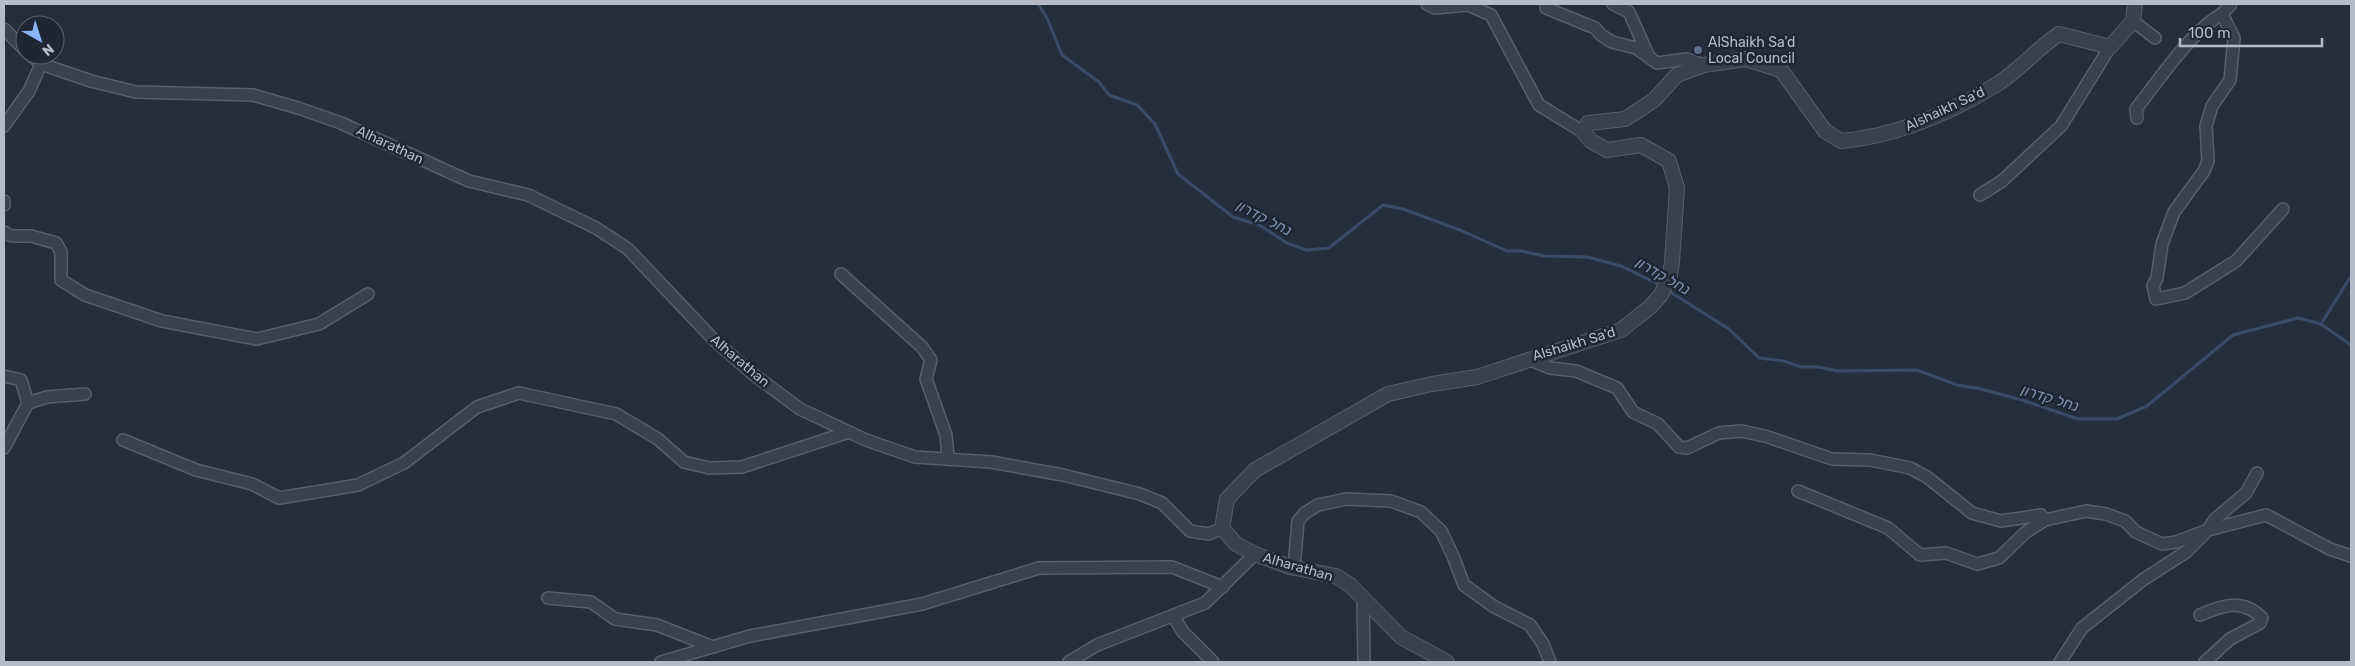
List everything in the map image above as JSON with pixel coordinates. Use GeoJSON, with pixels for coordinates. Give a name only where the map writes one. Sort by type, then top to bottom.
{"type":"FeatureCollection","features":[{"type":"Feature","properties":{"kind":"street"},"geometry":{"type":"LineString","coordinates":[[1427,4],[1435,8],[1468,5],[1491,15],[1539,105],[1583,132]]}},
{"type":"Feature","properties":{"kind":"street"},"geometry":{"type":"LineString","coordinates":[[1614,4],[1629,12],[1648,57]]}},
{"type":"Feature","properties":{"kind":"street"},"geometry":{"type":"LineString","coordinates":[[1980,195],[2002,182],[2061,126],[2110,47],[2133,21],[2135,4]]}},
{"type":"Feature","properties":{"kind":"street"},"geometry":{"type":"LineString","coordinates":[[2137,118],[2136,109],[2172,62],[2210,20],[2222,14],[2231,4]]}},
{"type":"Feature","properties":{"kind":"street"},"geometry":{"type":"LineString","coordinates":[[1546,8],[1595,28],[1601,35],[1612,42],[1636,48],[1657,63],[1687,59],[1704,65]]}},
{"type":"Feature","properties":{"kind":"street"},"geometry":{"type":"LineString","coordinates":[[2222,14],[2234,38],[2230,80],[2212,106],[2206,126],[2208,161],[2204,171],[2174,212],[2162,244],[2157,278],[2153,286],[2156,299],[2186,293],[2236,261],[2283,209]]}},
{"type":"Feature","properties":{"kind":"street"},"geometry":{"type":"LineString","coordinates":[[2133,21],[2155,38]]}},
{"type":"Feature","properties":{"kind":"street"},"geometry":{"type":"LineString","coordinates":[[4,30],[15,40]]}},
{"type":"Feature","properties":{"kind":"street","name":"Alshaikh Sa'd"},"geometry":{"type":"LineString","coordinates":[[1222,528],[1227,499],[1255,470],[1388,394],[1476,377],[1621,330],[1661,295],[1670,275],[1677,188],[1669,161],[1641,146],[1607,150],[1591,141],[1583,132],[1588,123],[1625,119],[1654,100],[1677,75],[1704,65],[1746,59],[1781,70],[1825,131],[1841,141],[1890,134],[1928,120],[1995,86],[2060,34],[2110,47]]}},
{"type":"Feature","properties":{"kind":"street"},"geometry":{"type":"LineString","coordinates":[[4,126],[28,91],[41,65]]}},
{"type":"Feature","properties":{"kind":"street","name":"Alharathan"},"geometry":{"type":"LineString","coordinates":[[45,65],[91,81],[136,92],[253,95],[341,123],[469,181],[528,195],[596,228],[628,249],[714,340],[753,374],[800,409],[866,440],[915,456],[948,457],[991,462],[1063,475],[1140,494],[1162,503],[1190,531],[1208,534],[1222,528],[1236,544],[1255,554],[1294,568],[1336,576],[1350,585],[1401,637],[1447,662]]}},
{"type":"Feature","properties":{"kind":"street"},"geometry":{"type":"LineString","coordinates":[[4,200],[4,205]]}},
{"type":"Feature","properties":{"kind":"street"},"geometry":{"type":"LineString","coordinates":[[4,232],[11,236],[31,236],[56,243],[60,252],[61,280],[85,295],[162,321],[257,339],[319,324],[368,294]]}},
{"type":"Feature","properties":{"kind":"street"},"geometry":{"type":"LineString","coordinates":[[841,274],[922,347],[931,360],[926,379],[946,435],[948,457]]}},
{"type":"Feature","properties":{"kind":"street"},"geometry":{"type":"LineString","coordinates":[[1528,359],[1550,368],[1576,371],[1618,388],[1633,412],[1658,424],[1678,447],[1687,448],[1719,433],[1741,431],[1765,436],[1832,458],[1870,460],[1910,468],[1927,477],[1972,513],[2001,521],[2041,515],[2045,520]]}},
{"type":"Feature","properties":{"kind":"street"},"geometry":{"type":"LineString","coordinates":[[4,376],[21,380],[28,403]]}},
{"type":"Feature","properties":{"kind":"street"},"geometry":{"type":"LineString","coordinates":[[123,440],[196,470],[252,484],[279,498],[358,485],[404,463],[477,406],[519,393],[616,414],[658,440],[684,462],[709,468],[742,467],[849,432]]}},
{"type":"Feature","properties":{"kind":"street"},"geometry":{"type":"LineString","coordinates":[[4,448],[28,403],[47,397],[85,394]]}},
{"type":"Feature","properties":{"kind":"street"},"geometry":{"type":"LineString","coordinates":[[2060,662],[2082,628],[2144,579],[2186,552],[2208,530],[2215,518],[2246,492],[2257,473]]}},
{"type":"Feature","properties":{"kind":"street"},"geometry":{"type":"LineString","coordinates":[[1798,491],[1888,528],[1920,555],[1946,553],[1977,564],[1999,558],[2026,532],[2045,520],[2086,511],[2106,514],[2125,521],[2136,532],[2162,544],[2176,542],[2208,530],[2266,515],[2330,549],[2351,556]]}},
{"type":"Feature","properties":{"kind":"street"},"geometry":{"type":"LineString","coordinates":[[1294,568],[1298,521],[1305,513],[1318,505],[1346,499],[1391,500],[1421,512],[1441,530],[1464,585],[1494,606],[1530,625],[1543,644],[1550,662]]}},
{"type":"Feature","properties":{"kind":"street"},"geometry":{"type":"LineString","coordinates":[[1069,662],[1097,645],[1205,603],[1255,554]]}},
{"type":"Feature","properties":{"kind":"street"},"geometry":{"type":"LineString","coordinates":[[661,662],[750,636],[922,604],[1039,568],[1172,567],[1223,587]]}},
{"type":"Feature","properties":{"kind":"street"},"geometry":{"type":"LineString","coordinates":[[548,598],[592,602],[614,619],[657,625],[713,647]]}},
{"type":"Feature","properties":{"kind":"street"},"geometry":{"type":"LineString","coordinates":[[1363,599],[1364,662]]}},
{"type":"Feature","properties":{"kind":"street"},"geometry":{"type":"LineString","coordinates":[[2200,615],[2232,604],[2245,606],[2262,618],[2260,623],[2230,639],[2205,662]]}},
{"type":"Feature","properties":{"kind":"street"},"geometry":{"type":"LineString","coordinates":[[1173,616],[1183,632],[1213,662]]}},
{"type":"Feature","properties":{"kind":"waterway","name":"נחל קדרון"},"geometry":{"type":"LineString","coordinates":[[1038,4],[1047,18],[1062,55],[1099,82],[1109,95],[1137,105],[1155,124],[1178,174],[1233,217],[1259,225],[1287,243],[1306,250],[1329,248],[1383,205],[1403,209],[1460,230],[1507,251],[1521,251],[1544,256],[1587,257],[1621,266],[1662,286]]}},
{"type":"Feature","properties":{"kind":"waterway"},"geometry":{"type":"LineString","coordinates":[[2321,324],[2351,276]]}},
{"type":"Feature","properties":{"kind":"waterway","name":"נחל קדרון"},"geometry":{"type":"LineString","coordinates":[[1667,290],[1729,329],[1759,358],[1784,361],[1801,367],[1819,367],[1837,371],[1917,370],[1957,385],[2022,400],[2078,419],[2117,419],[2147,406],[2233,335],[2298,318],[2321,324],[2351,345]]}},
{"type":"Feature","properties":{"kind":"place","name":"AlShaikh Sa'd Local Council"},"geometry":{"type":"Point","coordinates":[1698,50]}}]}
